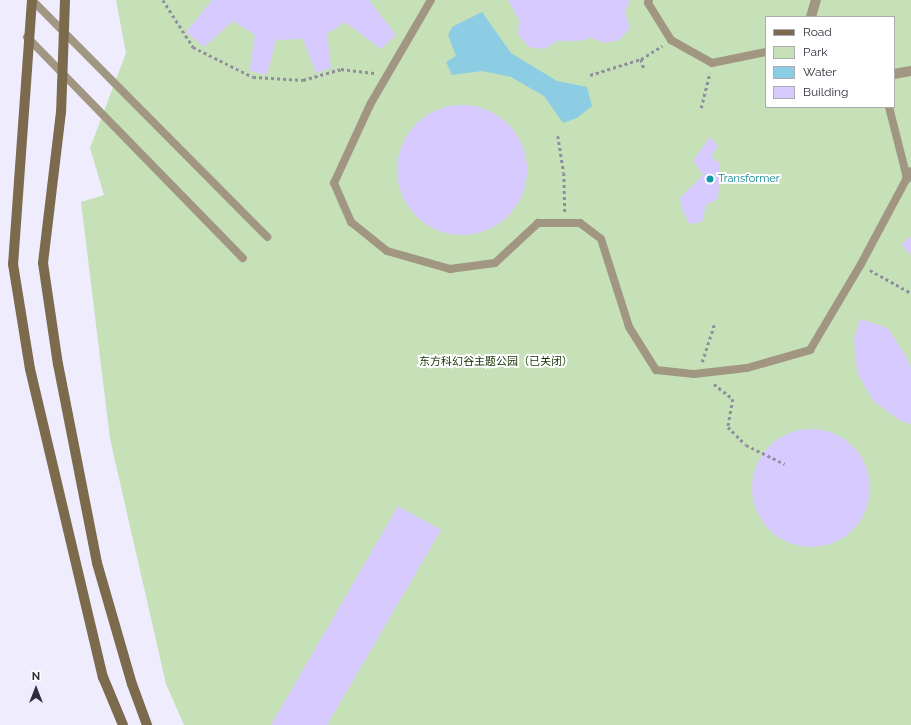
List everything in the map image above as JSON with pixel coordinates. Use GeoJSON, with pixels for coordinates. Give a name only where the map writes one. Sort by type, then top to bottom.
{"type":"FeatureCollection","features":[{"type":"Feature","properties":{"kind":"street"},"geometry":{"type":"LineString","coordinates":[[32,0],[27,37],[13,264],[30,369],[103,676],[123,725]]}},
{"type":"Feature","properties":{"kind":"street"},"geometry":{"type":"LineString","coordinates":[[65,0],[61,112],[43,263],[58,364],[97,563],[132,684],[147,725]]}},
{"type":"Feature","properties":{"kind":"street"},"geometry":{"type":"LineString","coordinates":[[811,16],[816,0]]}},
{"type":"Feature","properties":{"kind":"street"},"geometry":{"type":"LineString","coordinates":[[895,74],[911,71]]}},
{"type":"Feature","properties":{"kind":"lane"},"geometry":{"type":"LineString","coordinates":[[32,0],[64,34],[267,237]]}},
{"type":"Feature","properties":{"kind":"lane"},"geometry":{"type":"LineString","coordinates":[[431,0],[370,106],[334,183],[351,222],[387,251],[450,269],[495,264],[538,223],[580,223],[601,239],[629,327],[656,370],[700,373],[747,368],[810,350],[861,264],[909,175],[889,108]]}},
{"type":"Feature","properties":{"kind":"lane"},"geometry":{"type":"LineString","coordinates":[[649,0],[648,3],[671,40],[712,63],[765,52]]}},
{"type":"Feature","properties":{"kind":"lane"},"geometry":{"type":"LineString","coordinates":[[27,37],[243,258]]}},
{"type":"Feature","properties":{"kind":"path"},"geometry":{"type":"LineString","coordinates":[[163,0],[193,47],[253,77],[303,80],[341,69],[388,74]]}},
{"type":"Feature","properties":{"kind":"path"},"geometry":{"type":"LineString","coordinates":[[590,75],[641,59],[671,40]]}},
{"type":"Feature","properties":{"kind":"path"},"geometry":{"type":"LineString","coordinates":[[641,59],[644,69]]}},
{"type":"Feature","properties":{"kind":"path"},"geometry":{"type":"LineString","coordinates":[[701,108],[712,63]]}},
{"type":"Feature","properties":{"kind":"path"},"geometry":{"type":"LineString","coordinates":[[558,136],[564,173],[566,223]]}},
{"type":"Feature","properties":{"kind":"path"},"geometry":{"type":"LineString","coordinates":[[861,264],[911,293]]}},
{"type":"Feature","properties":{"kind":"path"},"geometry":{"type":"LineString","coordinates":[[714,324],[700,373],[733,399],[728,427],[746,445],[785,464]]}},
{"type":"Feature","properties":{"kind":"green space","name":"东方科幻谷主题公园（已关闭）"},"geometry":{"type":"Polygon","coordinates":[[[116,0],[911,0],[911,725],[184,725],[166,684],[110,439],[81,202],[104,195],[90,148],[126,53],[116,0]]]}},
{"type":"Feature","properties":{"kind":"water"},"geometry":{"type":"Polygon","coordinates":[[[482,12],[511,53],[557,81],[587,87],[592,106],[577,118],[563,123],[544,96],[511,77],[482,71],[452,75],[446,62],[456,56],[448,35],[452,27],[482,12]]]}},
{"type":"Feature","properties":{"kind":"building"},"geometry":{"type":"Polygon","coordinates":[[[212,0],[369,0],[396,35],[381,49],[345,22],[327,34],[331,68],[316,73],[303,39],[276,40],[267,75],[249,71],[255,35],[233,21],[204,47],[186,32],[212,0]]]}},
{"type":"Feature","properties":{"kind":"building"},"geometry":{"type":"Polygon","coordinates":[[[508,0],[630,0],[625,11],[630,28],[619,40],[606,43],[591,38],[579,41],[557,41],[545,49],[529,47],[518,34],[519,20],[508,0]]]}},
{"type":"Feature","properties":{"kind":"building"},"geometry":{"type":"Polygon","coordinates":[[[462,105],[475,106],[487,110],[508,124],[522,145],[526,157],[526,183],[522,195],[508,216],[487,230],[475,234],[462,235],[449,234],[437,230],[416,216],[402,195],[398,183],[397,170],[398,157],[402,145],[416,124],[437,110],[449,106],[462,105]]]}},
{"type":"Feature","properties":{"kind":"building","name":"Transformer"},"geometry":{"type":"Polygon","coordinates":[[[710,137],[718,146],[711,156],[720,164],[718,199],[706,205],[702,222],[689,224],[682,210],[680,198],[703,175],[693,161],[710,137]]]}},
{"type":"Feature","properties":{"kind":"building"},"geometry":{"type":"Polygon","coordinates":[[[911,236],[911,255],[901,245],[911,236]]]}},
{"type":"Feature","properties":{"kind":"building"},"geometry":{"type":"Polygon","coordinates":[[[860,319],[888,328],[905,355],[911,368],[911,424],[901,421],[873,401],[857,372],[854,339],[860,319]]]}},
{"type":"Feature","properties":{"kind":"building"},"geometry":{"type":"Polygon","coordinates":[[[811,429],[834,433],[853,446],[866,465],[870,488],[866,511],[853,530],[834,543],[811,547],[788,543],[769,530],[756,511],[752,488],[756,465],[769,446],[788,433],[811,429]]]}},
{"type":"Feature","properties":{"kind":"building"},"geometry":{"type":"Polygon","coordinates":[[[398,506],[441,530],[327,725],[271,725],[398,506]]]}},
{"type":"Feature","properties":{"kind":"place","name":"Transformer"},"geometry":{"type":"Point","coordinates":[710,179]}}]}
